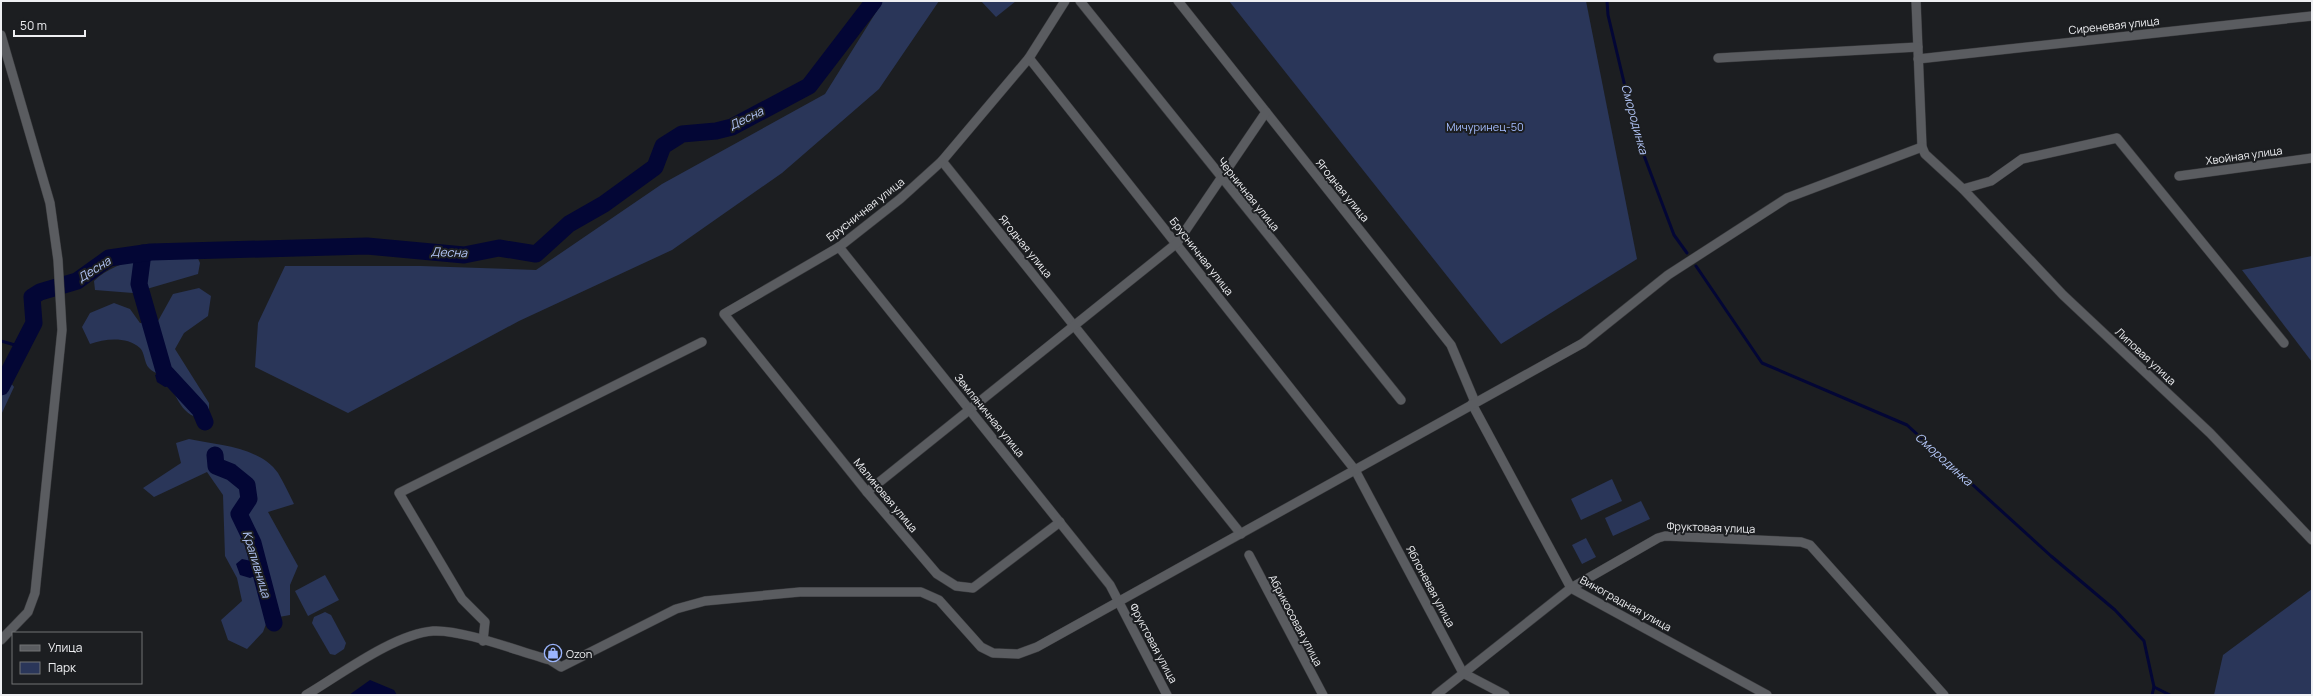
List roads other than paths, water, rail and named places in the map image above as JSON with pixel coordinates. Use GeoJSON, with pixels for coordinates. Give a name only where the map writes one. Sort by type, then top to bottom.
{"type":"FeatureCollection","features":[{"type":"Feature","properties":{"kind":"street","name":"Брусничная улица"},"geometry":{"type":"LineString","coordinates":[[724,314],[839,247],[900,199],[942,161],[1029,58],[1065,1]]}},
{"type":"Feature","properties":{"kind":"street","name":"Черничная улица"},"geometry":{"type":"LineString","coordinates":[[1080,1],[1401,400]]}},
{"type":"Feature","properties":{"kind":"street","name":"Ягодная улица"},"geometry":{"type":"LineString","coordinates":[[1178,1],[1451,345],[1473,403]]}},
{"type":"Feature","properties":{"kind":"street"},"geometry":{"type":"LineString","coordinates":[[306,695],[394,642],[432,631],[457,633],[550,660],[561,668],[676,609],[705,602],[800,592],[920,592],[939,600],[981,648],[993,653],[1018,654],[1037,647],[1583,343],[1668,275],[1787,198],[1922,147],[1916,1]]}},
{"type":"Feature","properties":{"kind":"street","name":"Сиреневая улица"},"geometry":{"type":"LineString","coordinates":[[1918,59],[2312,16]]}},
{"type":"Feature","properties":{"kind":"street"},"geometry":{"type":"LineString","coordinates":[[1,35],[50,203],[58,260],[62,330],[35,593],[28,612],[1,640]]}},
{"type":"Feature","properties":{"kind":"street"},"geometry":{"type":"LineString","coordinates":[[1718,58],[1918,47]]}},
{"type":"Feature","properties":{"kind":"street","name":"Брусничная улица"},"geometry":{"type":"LineString","coordinates":[[1029,58],[1177,243],[1355,470]]}},
{"type":"Feature","properties":{"kind":"street"},"geometry":{"type":"LineString","coordinates":[[867,492],[1177,243],[1266,112]]}},
{"type":"Feature","properties":{"kind":"street"},"geometry":{"type":"LineString","coordinates":[[1963,189],[1991,181],[2022,159],[2117,138],[2284,343]]}},
{"type":"Feature","properties":{"kind":"street","name":"Липовая улица"},"geometry":{"type":"LineString","coordinates":[[1922,147],[1925,154],[1963,189],[2063,295],[2210,433],[2312,540]]}},
{"type":"Feature","properties":{"kind":"street","name":"Хвойная улица"},"geometry":{"type":"LineString","coordinates":[[2179,176],[2312,158]]}},
{"type":"Feature","properties":{"kind":"street","name":"Ягодная улица"},"geometry":{"type":"LineString","coordinates":[[942,161],[1241,534]]}},
{"type":"Feature","properties":{"kind":"street","name":"Земляничная улица"},"geometry":{"type":"LineString","coordinates":[[839,247],[1110,585],[1118,602]]}},
{"type":"Feature","properties":{"kind":"street","name":"Малиновая улица"},"geometry":{"type":"LineString","coordinates":[[724,314],[867,492],[937,574],[956,586],[973,588],[1060,522]]}},
{"type":"Feature","properties":{"kind":"street"},"geometry":{"type":"LineString","coordinates":[[483,641],[485,622],[462,599],[399,493],[702,342]]}},
{"type":"Feature","properties":{"kind":"street","name":"Виноградная улица"},"geometry":{"type":"LineString","coordinates":[[1473,403],[1571,588],[1767,695]]}},
{"type":"Feature","properties":{"kind":"street","name":"Яблоневая улица"},"geometry":{"type":"LineString","coordinates":[[1355,470],[1463,673]]}},
{"type":"Feature","properties":{"kind":"street","name":"Фруктовая улица"},"geometry":{"type":"LineString","coordinates":[[1436,695],[1571,588],[1662,537],[1806,543],[1814,548],[1944,695]]}},
{"type":"Feature","properties":{"kind":"street","name":"Абрикосовая улица"},"geometry":{"type":"LineString","coordinates":[[1249,555],[1323,695]]}},
{"type":"Feature","properties":{"kind":"street","name":"Фруктовая улица"},"geometry":{"type":"LineString","coordinates":[[1118,602],[1167,695]]}},
{"type":"Feature","properties":{"kind":"street"},"geometry":{"type":"LineString","coordinates":[[1463,673],[1505,695]]}},
{"type":"Feature","properties":{"kind":"water"},"geometry":{"type":"Polygon","coordinates":[[[164,371],[173,376],[176,385],[165,387],[157,382],[155,375],[164,371]]]}},
{"type":"Feature","properties":{"kind":"water"},"geometry":{"type":"Polygon","coordinates":[[[242,559],[260,563],[265,572],[250,578],[240,575],[236,564],[242,559]]]}},
{"type":"Feature","properties":{"kind":"water"},"geometry":{"type":"Polygon","coordinates":[[[370,680],[394,690],[397,695],[349,695],[370,680]]]}},
{"type":"Feature","properties":{"kind":"waterway","name":"Десна"},"geometry":{"type":"LineString","coordinates":[[1,387],[34,323],[32,297],[40,292],[77,281],[109,258],[151,252],[367,246],[464,255],[499,248],[536,254],[569,224],[604,204],[655,167],[663,146],[682,134],[716,131],[732,127],[809,86],[874,1]]}},
{"type":"Feature","properties":{"kind":"waterway","name":"Смородинка"},"geometry":{"type":"LineString","coordinates":[[1607,1],[1608,15],[1637,137],[1674,235],[1687,253]]}},
{"type":"Feature","properties":{"kind":"waterway","name":"Крапивница"},"geometry":{"type":"LineString","coordinates":[[143,253],[139,284],[164,371],[200,410],[205,422]]}},
{"type":"Feature","properties":{"kind":"waterway","name":"Смородинка"},"geometry":{"type":"LineString","coordinates":[[1696,266],[1762,363],[1907,425],[2051,556],[2115,610],[2144,641],[2154,687],[2152,695]]}},
{"type":"Feature","properties":{"kind":"waterway"},"geometry":{"type":"LineString","coordinates":[[1,341],[22,347]]}},
{"type":"Feature","properties":{"kind":"waterway","name":"Крапивница"},"geometry":{"type":"LineString","coordinates":[[215,455],[216,466],[231,472],[247,485],[249,499],[239,514],[253,543],[274,623]]}},
{"type":"Feature","properties":{"kind":"waterway"},"geometry":{"type":"LineString","coordinates":[[2154,687],[2170,695]]}},
{"type":"Feature","properties":{"kind":"place","name":"Ozon"},"geometry":{"type":"Point","coordinates":[553,653]}},
{"type":"Feature","properties":{"kind":"park label","name":"Мичуринец-50"},"geometry":{"type":"Point","coordinates":[1485,126]}}]}
